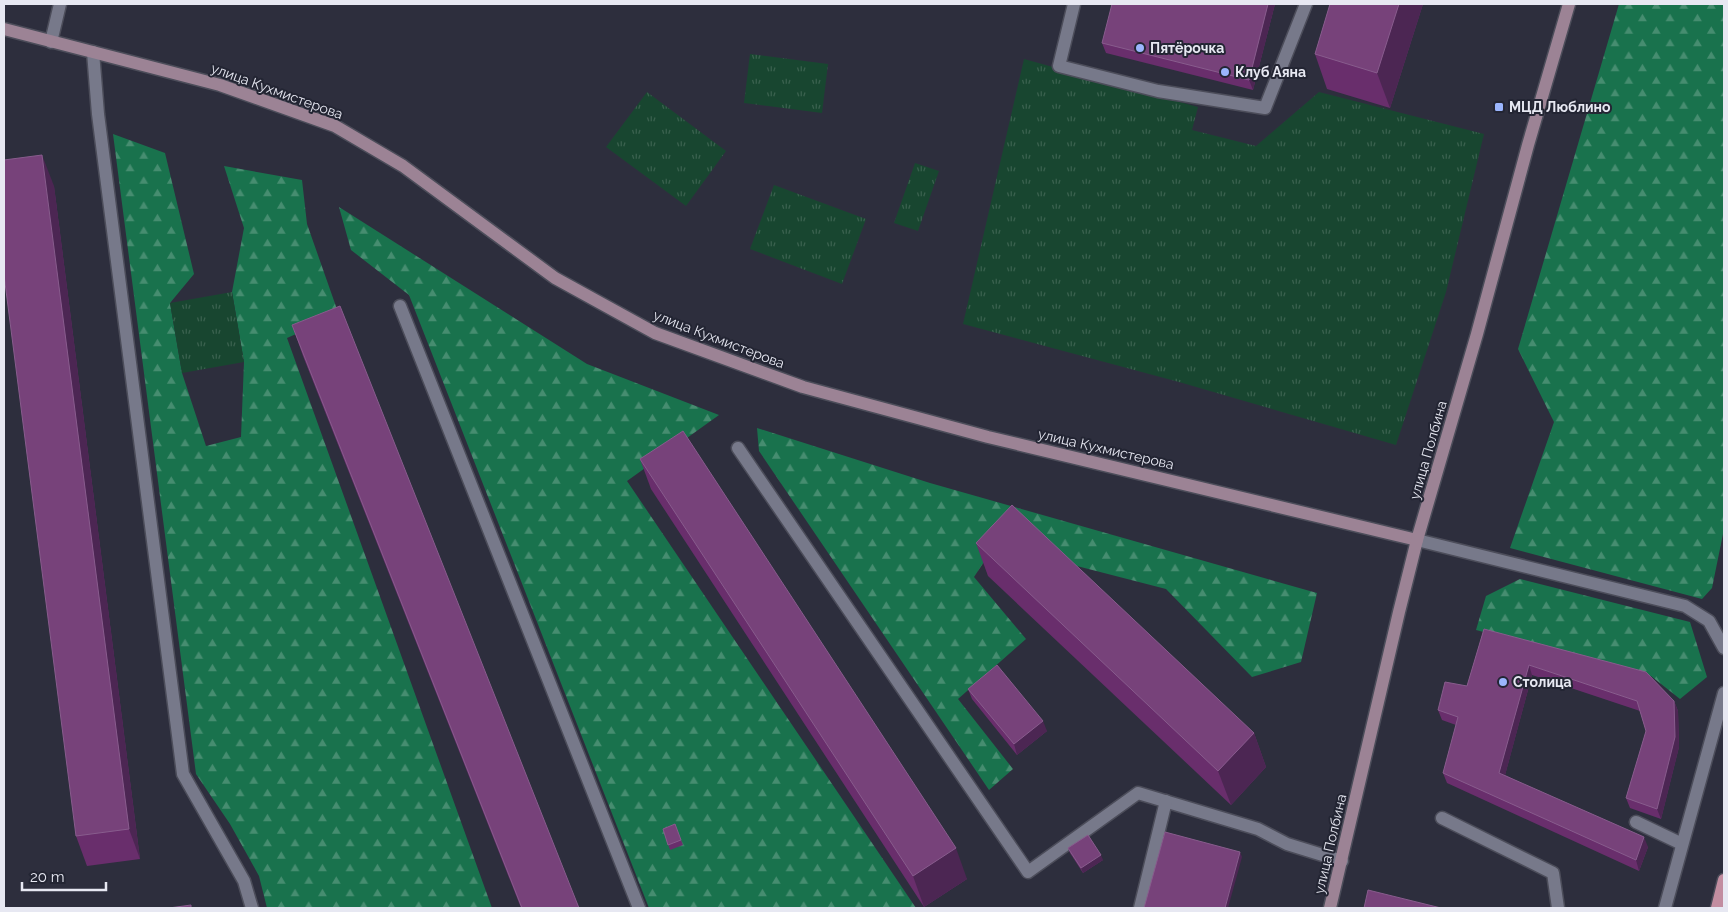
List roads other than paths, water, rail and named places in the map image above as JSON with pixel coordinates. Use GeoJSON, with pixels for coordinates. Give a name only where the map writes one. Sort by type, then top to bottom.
{"type":"FeatureCollection","features":[{"type":"Feature","properties":{"kind":"main road"},"geometry":{"type":"LineString","coordinates":[[1717,908],[1724,880]]}},
{"type":"Feature","properties":{"kind":"street","name":"улица Полбина"},"geometry":{"type":"LineString","coordinates":[[1330,908],[1417,540],[1569,4]]}},
{"type":"Feature","properties":{"kind":"street","name":"улица Кухмистерова"},"geometry":{"type":"LineString","coordinates":[[4,29],[220,85],[335,126],[403,166],[556,278],[655,333],[803,387],[988,437],[1417,540]]}},
{"type":"Feature","properties":{"kind":"lane"},"geometry":{"type":"LineString","coordinates":[[51,42],[60,4]]}},
{"type":"Feature","properties":{"kind":"lane"},"geometry":{"type":"LineString","coordinates":[[1074,4],[1059,66],[1158,91],[1264,108],[1306,4]]}},
{"type":"Feature","properties":{"kind":"lane"},"geometry":{"type":"LineString","coordinates":[[93,52],[98,114],[183,774],[244,881],[252,908]]}},
{"type":"Feature","properties":{"kind":"lane"},"geometry":{"type":"LineString","coordinates":[[400,306],[639,908]]}},
{"type":"Feature","properties":{"kind":"lane"},"geometry":{"type":"LineString","coordinates":[[738,448],[1028,872],[1138,793],[1258,829],[1287,844],[1342,861]]}},
{"type":"Feature","properties":{"kind":"lane"},"geometry":{"type":"LineString","coordinates":[[1417,540],[1685,606],[1709,621],[1724,648]]}},
{"type":"Feature","properties":{"kind":"lane"},"geometry":{"type":"LineString","coordinates":[[1665,908],[1724,693]]}},
{"type":"Feature","properties":{"kind":"lane"},"geometry":{"type":"LineString","coordinates":[[1140,908],[1166,801]]}},
{"type":"Feature","properties":{"kind":"lane"},"geometry":{"type":"LineString","coordinates":[[1442,818],[1554,873],[1558,908]]}},
{"type":"Feature","properties":{"kind":"lane"},"geometry":{"type":"LineString","coordinates":[[1636,822],[1682,844]]}},
{"type":"Feature","properties":{"kind":"place","name":"Пятёрочка"},"geometry":{"type":"Point","coordinates":[1140,48]}},
{"type":"Feature","properties":{"kind":"place","name":"Клуб Аяна"},"geometry":{"type":"Point","coordinates":[1225,72]}},
{"type":"Feature","properties":{"kind":"place","name":"МЦД Люблино"},"geometry":{"type":"Point","coordinates":[1499,107]}},
{"type":"Feature","properties":{"kind":"place","name":"Столица"},"geometry":{"type":"Point","coordinates":[1503,682]}}]}
